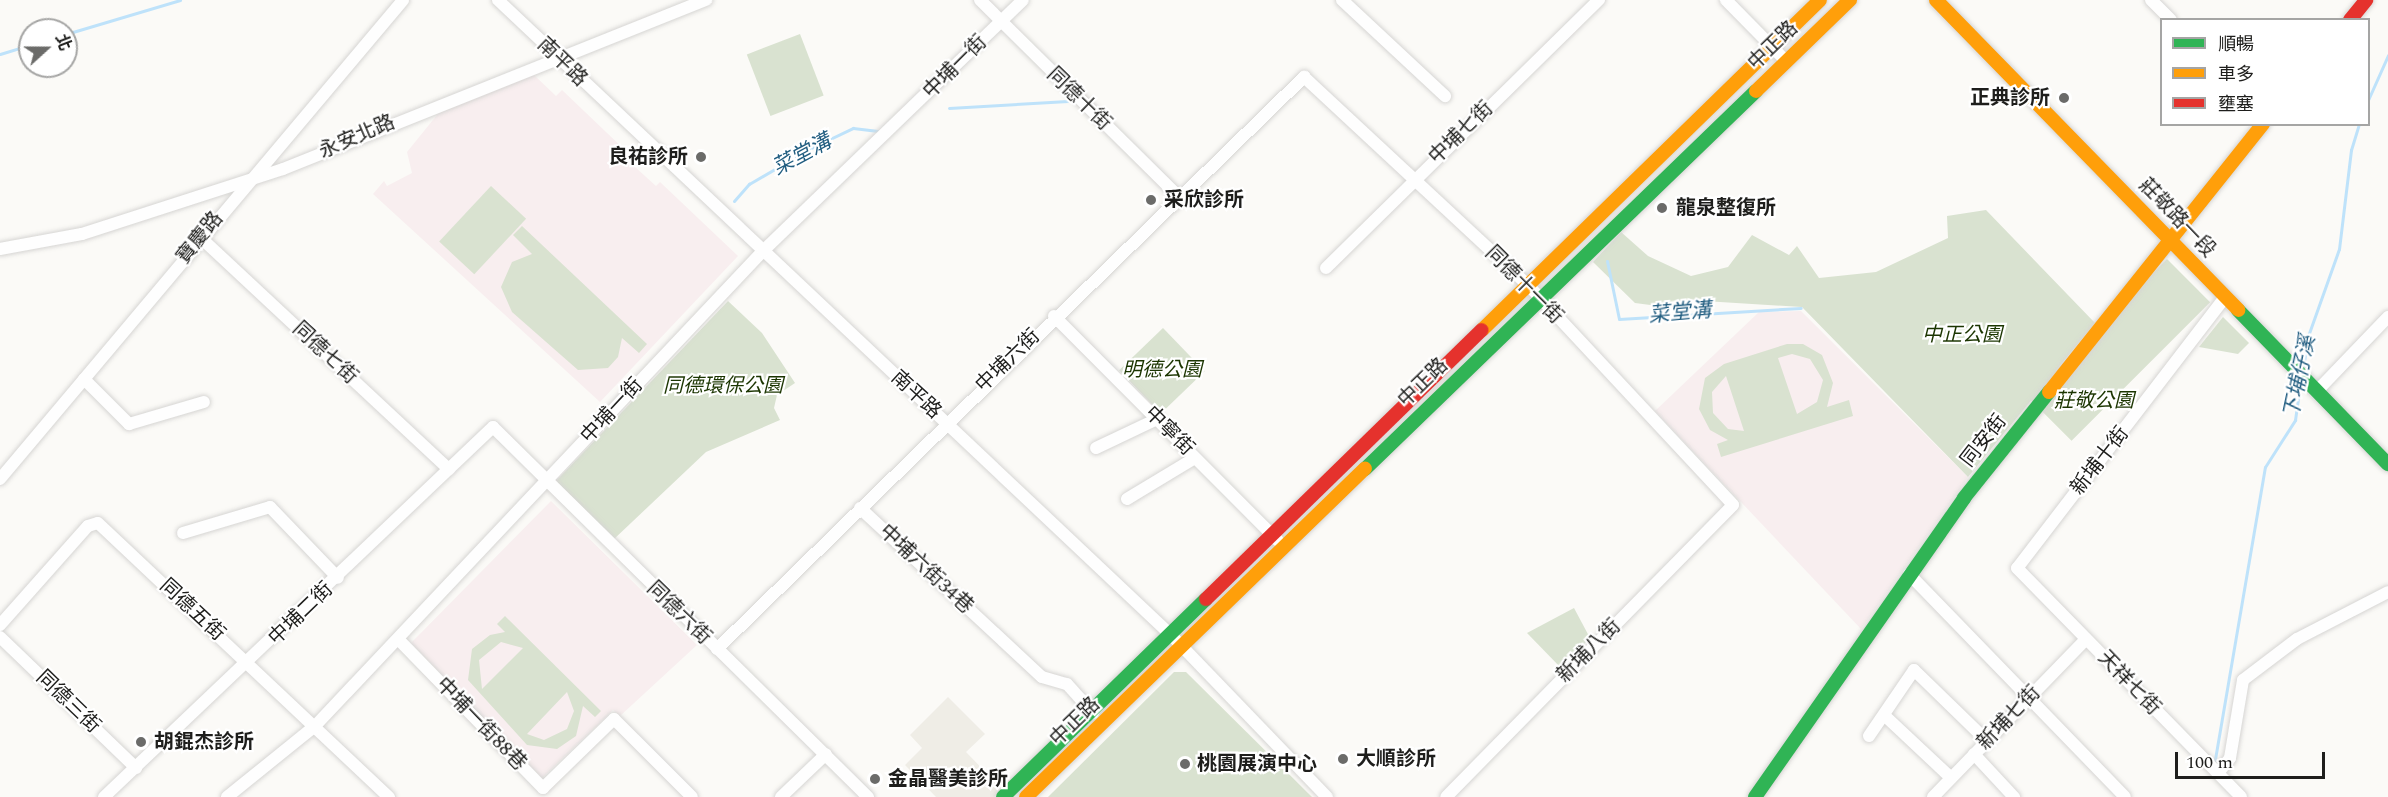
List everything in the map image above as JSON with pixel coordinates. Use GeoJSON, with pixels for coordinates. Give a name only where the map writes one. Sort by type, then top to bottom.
{"type":"FeatureCollection","features":[{"type":"Feature","properties":{"kind":"street","name":"寶慶路"},"geometry":{"type":"LineString","coordinates":[[0,479],[247,180],[403,0]]}},
{"type":"Feature","properties":{"kind":"street","name":"南平路"},"geometry":{"type":"LineString","coordinates":[[498,0],[1171,635],[1180,649],[1327,797]]}},
{"type":"Feature","properties":{"kind":"street","name":"永安北路"},"geometry":{"type":"LineString","coordinates":[[0,249],[82,234],[247,180],[556,57],[679,5],[706,0]]}},
{"type":"Feature","properties":{"kind":"street","name":"同德十街"},"geometry":{"type":"LineString","coordinates":[[980,0],[1178,196]]}},
{"type":"Feature","properties":{"kind":"street","name":"中埔一街"},"geometry":{"type":"LineString","coordinates":[[228,797],[315,726],[763,251],[1023,0]]}},
{"type":"Feature","properties":{"kind":"street"},"geometry":{"type":"LineString","coordinates":[[1342,0],[1445,96]]}},
{"type":"Feature","properties":{"kind":"street","name":"中埔七街"},"geometry":{"type":"LineString","coordinates":[[1326,268],[1412,180],[1599,0]]}},
{"type":"Feature","properties":{"kind":"street"},"geometry":{"type":"LineString","coordinates":[[1726,0],[1786,61]]}},
{"type":"Feature","properties":{"kind":"street","name":"中正路"},"geometry":{"type":"LineString","coordinates":[[1003,797],[1093,713],[1271,534],[1528,286],[1770,46],[1820,0]]}},
{"type":"Feature","properties":{"kind":"street","name":"中正路"},"geometry":{"type":"LineString","coordinates":[[1026,797],[1850,0]]}},
{"type":"Feature","properties":{"kind":"street","name":"莊敬路一段"},"geometry":{"type":"LineString","coordinates":[[1936,0],[2388,464]]}},
{"type":"Feature","properties":{"kind":"street"},"geometry":{"type":"LineString","coordinates":[[2151,0],[2169,18]]}},
{"type":"Feature","properties":{"kind":"street"},"geometry":{"type":"LineString","coordinates":[[2352,18],[2366,0]]}},
{"type":"Feature","properties":{"kind":"street","name":"同德十一街"},"geometry":{"type":"LineString","coordinates":[[1304,77],[1528,286],[1733,505]]}},
{"type":"Feature","properties":{"kind":"street","name":"中埔六街"},"geometry":{"type":"LineString","coordinates":[[717,649],[1054,316],[1304,77]]}},
{"type":"Feature","properties":{"kind":"street","name":"同安街"},"geometry":{"type":"LineString","coordinates":[[1755,797],[1909,574],[2170,239],[2261,126]]}},
{"type":"Feature","properties":{"kind":"street","name":"同德七街"},"geometry":{"type":"LineString","coordinates":[[201,238],[449,469]]}},
{"type":"Feature","properties":{"kind":"street","name":"新埔十街"},"geometry":{"type":"LineString","coordinates":[[2017,568],[2226,296]]}},
{"type":"Feature","properties":{"kind":"street","name":"中寧街"},"geometry":{"type":"LineString","coordinates":[[1054,316],[1283,546]]}},
{"type":"Feature","properties":{"kind":"street"},"geometry":{"type":"LineString","coordinates":[[2314,388],[2388,317]]}},
{"type":"Feature","properties":{"kind":"street"},"geometry":{"type":"LineString","coordinates":[[84,379],[129,424],[204,402]]}},
{"type":"Feature","properties":{"kind":"street"},"geometry":{"type":"LineString","coordinates":[[1096,448],[1157,419]]}},
{"type":"Feature","properties":{"kind":"street","name":"中埔二街"},"geometry":{"type":"LineString","coordinates":[[104,797],[250,663],[493,427]]}},
{"type":"Feature","properties":{"kind":"street","name":"同德六街"},"geometry":{"type":"LineString","coordinates":[[493,427],[868,797]]}},
{"type":"Feature","properties":{"kind":"street"},"geometry":{"type":"LineString","coordinates":[[1128,499],[1195,458]]}},
{"type":"Feature","properties":{"kind":"street","name":"新埔八街"},"geometry":{"type":"LineString","coordinates":[[1446,797],[1733,505]]}},
{"type":"Feature","properties":{"kind":"street"},"geometry":{"type":"LineString","coordinates":[[183,533],[270,507],[338,578]]}},
{"type":"Feature","properties":{"kind":"street","name":"中埔六街34巷"},"geometry":{"type":"LineString","coordinates":[[860,508],[1042,677],[1067,684],[1093,713]]}},
{"type":"Feature","properties":{"kind":"street","name":"同德五街"},"geometry":{"type":"LineString","coordinates":[[0,625],[88,526],[98,523],[250,663],[389,797]]}},
{"type":"Feature","properties":{"kind":"street","name":"天祥七街"},"geometry":{"type":"LineString","coordinates":[[2017,568],[2241,797]]}},
{"type":"Feature","properties":{"kind":"street"},"geometry":{"type":"LineString","coordinates":[[1909,574],[2125,797]]}},
{"type":"Feature","properties":{"kind":"street"},"geometry":{"type":"LineString","coordinates":[[2214,769],[2230,758],[2243,680],[2297,639],[2388,592]]}},
{"type":"Feature","properties":{"kind":"street","name":"同德三街"},"geometry":{"type":"LineString","coordinates":[[0,637],[136,768]]}},
{"type":"Feature","properties":{"kind":"street","name":"中埔一街88巷"},"geometry":{"type":"LineString","coordinates":[[398,639],[543,788],[614,719],[692,797]]}},
{"type":"Feature","properties":{"kind":"street","name":"新埔七街"},"geometry":{"type":"LineString","coordinates":[[1933,797],[2085,640]]}},
{"type":"Feature","properties":{"kind":"street"},"geometry":{"type":"LineString","coordinates":[[1869,736],[1914,670],[1987,741]]}},
{"type":"Feature","properties":{"kind":"street"},"geometry":{"type":"LineString","coordinates":[[1884,715],[1951,778]]}},
{"type":"Feature","properties":{"kind":"street"},"geometry":{"type":"LineString","coordinates":[[781,797],[826,754]]}},
{"type":"Feature","properties":{"kind":"street"},"geometry":{"type":"LineString","coordinates":[[1974,754],[2014,797]]}},
{"type":"Feature","properties":{"kind":"shaded area"},"geometry":{"type":"Polygon","coordinates":[[[533,74],[556,96],[562,90],[628,153],[624,157],[656,186],[660,182],[738,256],[600,402],[373,194],[384,181],[387,186],[412,173],[407,152],[441,110],[533,74]]]}},
{"type":"Feature","properties":{"kind":"shaded area"},"geometry":{"type":"Polygon","coordinates":[[[1801,311],[1968,477],[1861,629],[1655,411],[1759,312],[1801,311]]]}},
{"type":"Feature","properties":{"kind":"shaded area"},"geometry":{"type":"Polygon","coordinates":[[[551,501],[697,645],[620,716],[613,710],[542,778],[411,643],[551,501]]]}},
{"type":"Feature","properties":{"kind":"shaded area"},"geometry":{"type":"Polygon","coordinates":[[[948,697],[985,734],[966,752],[1002,789],[994,797],[936,797],[905,765],[922,748],[910,735],[948,697]]]}},
{"type":"Feature","properties":{"kind":"green space"},"geometry":{"type":"Polygon","coordinates":[[[800,34],[824,96],[770,116],[747,54],[800,34]]]}},
{"type":"Feature","properties":{"kind":"green space"},"geometry":{"type":"Polygon","coordinates":[[[491,186],[526,219],[474,274],[439,242],[491,186]]]}},
{"type":"Feature","properties":{"kind":"green space","name":"中正公園"},"geometry":{"type":"Polygon","coordinates":[[[1986,210],[2095,323],[1968,477],[1802,307],[1704,301],[1681,309],[1635,303],[1593,262],[1621,232],[1648,256],[1691,276],[1728,267],[1752,235],[1789,255],[1797,246],[1819,278],[1876,272],[1948,238],[1947,216],[1986,210]]]}},
{"type":"Feature","properties":{"kind":"green space"},"geometry":{"type":"Polygon","coordinates":[[[522,226],[647,344],[639,353],[622,338],[618,357],[608,368],[578,370],[512,312],[501,287],[512,262],[532,254],[513,235],[522,226]]]}},
{"type":"Feature","properties":{"kind":"green space","name":"莊敬公園"},"geometry":{"type":"Polygon","coordinates":[[[2167,259],[2210,302],[2072,441],[2028,398],[2167,259]]]}},
{"type":"Feature","properties":{"kind":"green space","name":"同德環保公園"},"geometry":{"type":"Polygon","coordinates":[[[728,301],[762,333],[795,383],[777,395],[774,408],[780,420],[706,452],[613,540],[556,481],[728,301]]]}},
{"type":"Feature","properties":{"kind":"green space"},"geometry":{"type":"Polygon","coordinates":[[[2223,317],[2249,343],[2238,354],[2199,347],[2223,317]]]}},
{"type":"Feature","properties":{"kind":"green space","name":"明德公園"},"geometry":{"type":"Polygon","coordinates":[[[1163,328],[1205,371],[1161,414],[1119,370],[1163,328]]]}},
{"type":"Feature","properties":{"kind":"green space"},"geometry":{"type":"Polygon","coordinates":[[[1787,344],[1803,344],[1822,355],[1833,383],[1827,407],[1849,400],[1853,416],[1721,457],[1717,444],[1728,440],[1710,430],[1699,409],[1705,378],[1724,364],[1787,344]],[[1792,354],[1778,358],[1797,414],[1817,402],[1823,380],[1810,359],[1792,354]],[[1726,376],[1712,392],[1713,413],[1728,429],[1744,431],[1726,376]]]}},
{"type":"Feature","properties":{"kind":"green space"},"geometry":{"type":"Polygon","coordinates":[[[1574,608],[1590,638],[1561,668],[1527,633],[1574,608]]]}},
{"type":"Feature","properties":{"kind":"green space"},"geometry":{"type":"Polygon","coordinates":[[[505,616],[601,711],[595,717],[583,706],[576,736],[557,749],[527,745],[468,680],[472,649],[490,635],[505,632],[497,624],[505,616]],[[501,642],[479,660],[482,689],[523,648],[501,642]],[[567,692],[527,734],[544,740],[567,729],[574,711],[567,692]]]}},
{"type":"Feature","properties":{"kind":"green space"},"geometry":{"type":"Polygon","coordinates":[[[1174,672],[1186,672],[1312,797],[1048,797],[1174,672]]]}},
{"type":"Feature","properties":{"kind":"waterway"},"geometry":{"type":"LineString","coordinates":[[78,30],[180,0]]}},
{"type":"Feature","properties":{"kind":"waterway"},"geometry":{"type":"LineString","coordinates":[[0,54],[18,49]]}},
{"type":"Feature","properties":{"kind":"waterway","name":"下埔仔溪"},"geometry":{"type":"LineString","coordinates":[[2370,96],[2388,55]]}},
{"type":"Feature","properties":{"kind":"waterway","name":"菜堂溝"},"geometry":{"type":"LineString","coordinates":[[949,108],[1068,101]]}},
{"type":"Feature","properties":{"kind":"waterway","name":"下埔仔溪"},"geometry":{"type":"LineString","coordinates":[[2303,368],[2308,336],[2339,249],[2351,150],[2358,126]]}},
{"type":"Feature","properties":{"kind":"waterway","name":"菜堂溝"},"geometry":{"type":"LineString","coordinates":[[734,201],[749,184],[809,149],[853,128],[878,131]]}},
{"type":"Feature","properties":{"kind":"waterway","name":"菜堂溝"},"geometry":{"type":"LineString","coordinates":[[1607,261],[1619,319],[1801,308]]}},
{"type":"Feature","properties":{"kind":"waterway","name":"下埔仔溪"},"geometry":{"type":"LineString","coordinates":[[2214,765],[2265,467],[2295,420],[2300,383]]}},
{"type":"Feature","properties":{"kind":"traffic: fast"},"geometry":{"type":"LineString","coordinates":[[1365,469],[1756,91]]}},
{"type":"Feature","properties":{"kind":"traffic: fast"},"geometry":{"type":"LineString","coordinates":[[2238,310],[2388,464]]}},
{"type":"Feature","properties":{"kind":"traffic: fast"},"geometry":{"type":"LineString","coordinates":[[1755,797],[1964,498],[2049,392]]}},
{"type":"Feature","properties":{"kind":"traffic: fast"},"geometry":{"type":"LineString","coordinates":[[1003,797],[1206,599]]}},
{"type":"Feature","properties":{"kind":"traffic: slow"},"geometry":{"type":"LineString","coordinates":[[1482,330],[1820,0]]}},
{"type":"Feature","properties":{"kind":"traffic: slow"},"geometry":{"type":"LineString","coordinates":[[1756,91],[1850,0]]}},
{"type":"Feature","properties":{"kind":"traffic: slow"},"geometry":{"type":"LineString","coordinates":[[1936,0],[2238,310]]}},
{"type":"Feature","properties":{"kind":"traffic: slow"},"geometry":{"type":"LineString","coordinates":[[2049,392],[2261,126]]}},
{"type":"Feature","properties":{"kind":"traffic: slow"},"geometry":{"type":"LineString","coordinates":[[1026,797],[1365,469]]}},
{"type":"Feature","properties":{"kind":"traffic: jam"},"geometry":{"type":"LineString","coordinates":[[2352,18],[2366,0]]}},
{"type":"Feature","properties":{"kind":"traffic: jam"},"geometry":{"type":"LineString","coordinates":[[1206,599],[1482,330]]}},
{"type":"Feature","properties":{"kind":"place","name":"正典診所"},"geometry":{"type":"Point","coordinates":[2064,98]}},
{"type":"Feature","properties":{"kind":"place","name":"良祐診所"},"geometry":{"type":"Point","coordinates":[701,157]}},
{"type":"Feature","properties":{"kind":"place","name":"采欣診所"},"geometry":{"type":"Point","coordinates":[1151,200]}},
{"type":"Feature","properties":{"kind":"place","name":"龍泉整復所"},"geometry":{"type":"Point","coordinates":[1662,208]}},
{"type":"Feature","properties":{"kind":"place","name":"胡錕杰診所"},"geometry":{"type":"Point","coordinates":[141,742]}},
{"type":"Feature","properties":{"kind":"place","name":"大順診所"},"geometry":{"type":"Point","coordinates":[1343,759]}},
{"type":"Feature","properties":{"kind":"place","name":"桃園展演中心"},"geometry":{"type":"Point","coordinates":[1185,764]}},
{"type":"Feature","properties":{"kind":"place","name":"金晶醫美診所"},"geometry":{"type":"Point","coordinates":[875,779]}}]}
